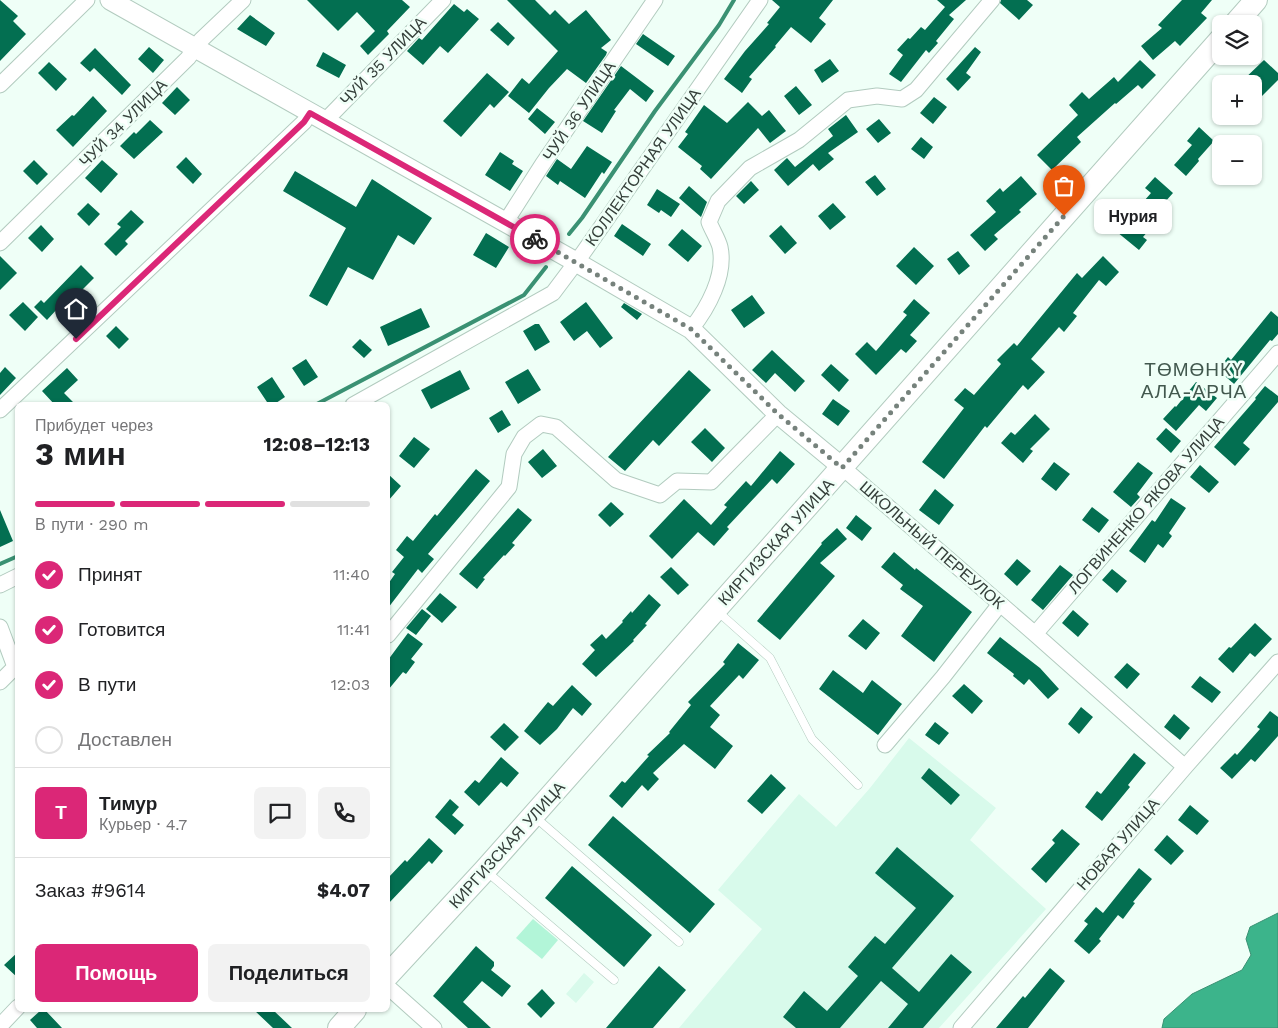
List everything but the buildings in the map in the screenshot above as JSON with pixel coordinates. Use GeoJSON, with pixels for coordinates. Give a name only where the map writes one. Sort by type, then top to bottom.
{"type":"FeatureCollection","features":[{"type":"Feature","properties":{"kind":"main road"},"geometry":{"type":"LineString","coordinates":[[1243,15],[1256,0]]}},
{"type":"Feature","properties":{"kind":"main road","name":"КИРГИЗСКАЯ УЛИЦА"},"geometry":{"type":"LineString","coordinates":[[390,973],[485,870],[1212,49]]}},
{"type":"Feature","properties":{"kind":"main road"},"geometry":{"type":"LineString","coordinates":[[339,1028],[354,1012]]}},
{"type":"Feature","properties":{"kind":"street"},"geometry":{"type":"LineString","coordinates":[[0,85],[87,0]]}},
{"type":"Feature","properties":{"kind":"street","name":"ШКОЛЬНЫЙ ПЕРЕУЛОК"},"geometry":{"type":"LineString","coordinates":[[110,0],[576,262],[691,329],[778,414],[1035,634],[1185,767]]}},
{"type":"Feature","properties":{"kind":"street","name":"ЧУЙ 34 УЛИЦА"},"geometry":{"type":"LineString","coordinates":[[0,244],[174,72],[201,40],[242,0]]}},
{"type":"Feature","properties":{"kind":"street","name":"ЧУЙ 35 УЛИЦА"},"geometry":{"type":"LineString","coordinates":[[0,410],[304,122],[317,117],[443,0]]}},
{"type":"Feature","properties":{"kind":"street","name":"ЧУЙ 36 УЛИЦА"},"geometry":{"type":"LineString","coordinates":[[506,223],[542,165],[655,0]]}},
{"type":"Feature","properties":{"kind":"street","name":"КОЛЛЕКТОРНАЯ УЛИЦА"},"geometry":{"type":"LineString","coordinates":[[358,402],[553,292],[760,0]]}},
{"type":"Feature","properties":{"kind":"street"},"geometry":{"type":"LineString","coordinates":[[691,329],[707,305],[720,272],[720,247],[709,222],[718,201],[750,168],[799,140],[848,100],[876,96],[902,99],[916,90],[992,0]]}},
{"type":"Feature","properties":{"kind":"street","name":"ЛОГВИНЕНКО ЯКОВА УЛИЦА"},"geometry":{"type":"LineString","coordinates":[[1035,634],[1278,354]]}},
{"type":"Feature","properties":{"kind":"street"},"geometry":{"type":"LineString","coordinates":[[390,633],[509,487],[514,454],[524,437],[541,424],[556,427],[616,480],[660,495],[677,481],[711,482],[778,414]]}},
{"type":"Feature","properties":{"kind":"street"},"geometry":{"type":"LineString","coordinates":[[0,585],[15,578]]}},
{"type":"Feature","properties":{"kind":"street"},"geometry":{"type":"LineString","coordinates":[[885,746],[943,677],[1000,604]]}},
{"type":"Feature","properties":{"kind":"street"},"geometry":{"type":"LineString","coordinates":[[0,627],[15,665]]}},
{"type":"Feature","properties":{"kind":"street","name":"НОВАЯ УЛИЦА"},"geometry":{"type":"LineString","coordinates":[[960,1028],[1278,662]]}},
{"type":"Feature","properties":{"kind":"street"},"geometry":{"type":"LineString","coordinates":[[0,682],[15,669]]}},
{"type":"Feature","properties":{"kind":"street"},"geometry":{"type":"LineString","coordinates":[[390,989],[434,1028]]}},
{"type":"Feature","properties":{"kind":"street"},"geometry":{"type":"LineString","coordinates":[[0,1026],[15,1010]]}},
{"type":"Feature","properties":{"kind":"lane"},"geometry":{"type":"LineString","coordinates":[[716,610],[770,658],[812,739],[858,785]]}},
{"type":"Feature","properties":{"kind":"lane"},"geometry":{"type":"LineString","coordinates":[[533,815],[679,942]]}},
{"type":"Feature","properties":{"kind":"lane"},"geometry":{"type":"LineString","coordinates":[[485,870],[614,980]]}},
{"type":"Feature","properties":{"kind":"shaded area"},"geometry":{"type":"Polygon","coordinates":[[[909,738],[996,808],[970,840],[1046,909],[939,1028],[679,1028],[762,929],[718,890],[799,794],[836,827],[870,788],[909,738]]]}},
{"type":"Feature","properties":{"kind":"shaded area"},"geometry":{"type":"Polygon","coordinates":[[[1278,913],[1278,1028],[1162,1028],[1164,1019],[1192,994],[1242,970],[1251,955],[1246,939],[1250,927],[1278,913]]]}},
{"type":"Feature","properties":{"kind":"shaded area"},"geometry":{"type":"Polygon","coordinates":[[[533,919],[558,940],[542,959],[516,938],[533,919]]]}},
{"type":"Feature","properties":{"kind":"shaded area"},"geometry":{"type":"Polygon","coordinates":[[[584,973],[594,982],[576,1003],[566,994],[584,973]]]}},
{"type":"Feature","properties":{"kind":"waterway"},"geometry":{"type":"LineString","coordinates":[[569,234],[655,111],[719,25],[734,0]]}},
{"type":"Feature","properties":{"kind":"waterway"},"geometry":{"type":"LineString","coordinates":[[321,402],[524,295],[546,267]]}},
{"type":"Feature","properties":{"kind":"waterway"},"geometry":{"type":"LineString","coordinates":[[0,564],[15,557]]}},
{"type":"Feature","properties":{"kind":"way so far"},"geometry":{"type":"LineString","coordinates":[[535,239],[691,329],[778,414],[842,468],[1064,216]]}},
{"type":"Feature","properties":{"kind":"place","name":"Нурия"},"geometry":{"type":"Point","coordinates":[1064,216]}},
{"type":"Feature","properties":{"kind":"district","name":"ТӨМӨНКҮ АЛА-АРЧА"},"geometry":{"type":"Point","coordinates":[1194,380]}},
{"type":"Feature","properties":{"kind":"route"},"geometry":{"type":"LineString","coordinates":[[76,339],[304,122],[310,113],[535,239]]}}]}
